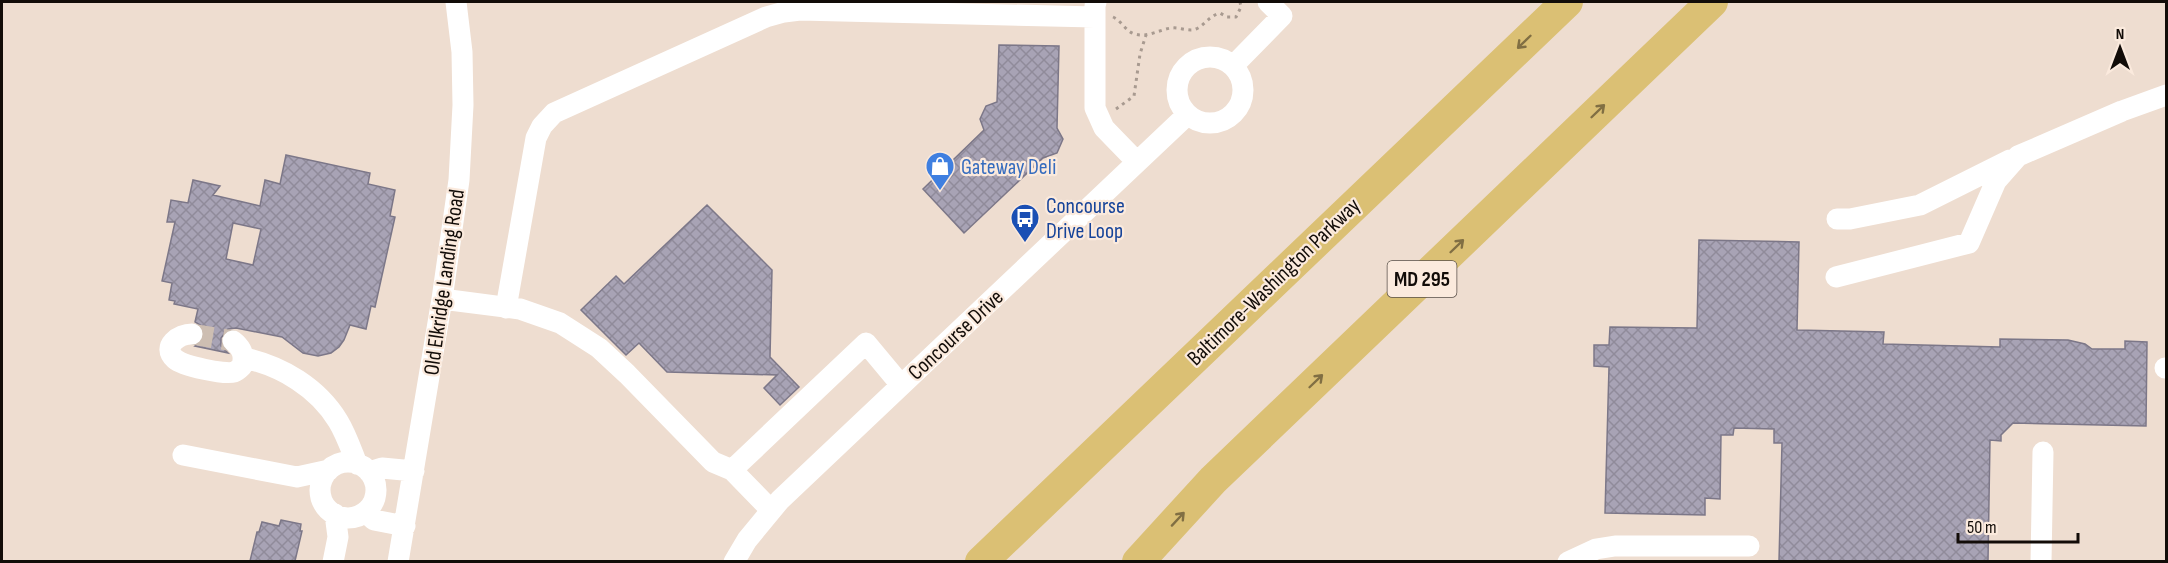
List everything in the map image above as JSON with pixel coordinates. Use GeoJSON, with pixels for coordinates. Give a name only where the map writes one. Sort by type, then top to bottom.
{"type":"FeatureCollection","features":[{"type":"Feature","properties":{"kind":"highway","name":"Baltimore-Washington Parkway"},"geometry":{"type":"LineString","coordinates":[[981,561],[1567,2]]}},
{"type":"Feature","properties":{"kind":"highway","name":"MD 295"},"geometry":{"type":"LineString","coordinates":[[1138,561],[1237,457],[1712,2]]}},
{"type":"Feature","properties":{"kind":"highway"},"geometry":{"type":"LineString","coordinates":[[1002,561],[1346,230],[1396,164]]}},
{"type":"Feature","properties":{"kind":"highway"},"geometry":{"type":"LineString","coordinates":[[961,561],[1081,446],[1164,384]]}},
{"type":"Feature","properties":{"kind":"street","name":"Old Elkridge Landing Road"},"geometry":{"type":"LineString","coordinates":[[398,561],[456,208],[462,128],[462,52],[456,2]]}},
{"type":"Feature","properties":{"kind":"street"},"geometry":{"type":"LineString","coordinates":[[1233,66],[1282,16],[1268,2]]}},
{"type":"Feature","properties":{"kind":"street"},"geometry":{"type":"LineString","coordinates":[[506,308],[536,138],[542,126],[554,113],[766,17],[784,12],[800,10],[1063,9],[1099,12],[1095,108],[1104,128],[1137,162]]}},
{"type":"Feature","properties":{"kind":"street"},"geometry":{"type":"LineString","coordinates":[[1205,57],[1220,59],[1233,66],[1243,86],[1242,101],[1234,114],[1222,122],[1207,124],[1187,115],[1176,95],[1178,80],[1186,67],[1205,57]]}},
{"type":"Feature","properties":{"kind":"street"},"geometry":{"type":"LineString","coordinates":[[1837,219],[1850,219],[1920,205],[2018,156],[2166,94]]}},
{"type":"Feature","properties":{"kind":"street","name":"Concourse Drive"},"geometry":{"type":"LineString","coordinates":[[734,561],[747,540],[780,500],[1187,115]]}},
{"type":"Feature","properties":{"kind":"street"},"geometry":{"type":"LineString","coordinates":[[1836,277],[1969,243],[1996,182],[2018,156]]}},
{"type":"Feature","properties":{"kind":"street"},"geometry":{"type":"LineString","coordinates":[[442,299],[520,309],[560,323],[599,348],[713,462],[732,470],[771,510]]}},
{"type":"Feature","properties":{"kind":"street"},"geometry":{"type":"LineString","coordinates":[[192,333],[178,336],[171,344],[170,352],[174,359],[182,364],[221,372],[234,372],[242,366],[239,349],[265,362],[320,396],[339,422],[363,468]]}},
{"type":"Feature","properties":{"kind":"street"},"geometry":{"type":"LineString","coordinates":[[732,470],[866,343],[901,385]]}},
{"type":"Feature","properties":{"kind":"street"},"geometry":{"type":"LineString","coordinates":[[333,561],[343,510],[321,483],[332,468],[344,433]]}},
{"type":"Feature","properties":{"kind":"street"},"geometry":{"type":"LineString","coordinates":[[2041,561],[2043,452]]}},
{"type":"Feature","properties":{"kind":"street"},"geometry":{"type":"LineString","coordinates":[[183,455],[297,477],[343,510],[405,526]]}},
{"type":"Feature","properties":{"kind":"street"},"geometry":{"type":"LineString","coordinates":[[297,477],[350,462],[363,468],[374,478],[376,493],[374,500],[343,510]]}},
{"type":"Feature","properties":{"kind":"street"},"geometry":{"type":"LineString","coordinates":[[363,468],[414,471]]}},
{"type":"Feature","properties":{"kind":"street"},"geometry":{"type":"LineString","coordinates":[[1568,561],[1596,549],[1615,546],[1749,546]]}},
{"type":"Feature","properties":{"kind":"path"},"geometry":{"type":"LineString","coordinates":[[1099,12],[1115,18],[1129,32],[1146,35],[1172,28],[1197,29],[1212,15],[1220,13],[1227,17],[1236,17],[1241,7],[1240,2]]}},
{"type":"Feature","properties":{"kind":"path"},"geometry":{"type":"LineString","coordinates":[[1115,109],[1134,96],[1140,54],[1146,35]]}},
{"type":"Feature","properties":{"kind":"building"},"geometry":{"type":"Polygon","coordinates":[[[999,45],[1059,46],[1057,128],[1063,139],[1057,153],[1043,158],[964,233],[923,189],[984,130],[980,119],[986,106],[997,102],[999,45]]]}},
{"type":"Feature","properties":{"kind":"building"},"geometry":{"type":"Polygon","coordinates":[[[286,155],[370,173],[368,184],[395,190],[390,216],[395,217],[375,307],[371,306],[366,329],[350,325],[339,347],[331,353],[318,356],[303,353],[282,337],[236,328],[228,329],[221,338],[221,346],[228,353],[195,346],[203,340],[205,333],[202,326],[195,322],[198,309],[174,304],[175,301],[169,300],[172,283],[162,281],[175,222],[167,222],[171,200],[188,203],[193,180],[220,186],[213,195],[260,206],[265,180],[280,184],[286,155]],[[233,223],[226,259],[253,265],[261,229],[233,223]]]}},
{"type":"Feature","properties":{"kind":"building"},"geometry":{"type":"Polygon","coordinates":[[[707,205],[772,270],[770,357],[799,387],[780,405],[764,388],[777,375],[667,372],[639,343],[626,355],[581,310],[616,276],[624,284],[707,205]]]}},
{"type":"Feature","properties":{"kind":"building"},"geometry":{"type":"Polygon","coordinates":[[[1699,240],[1799,242],[1797,330],[1884,332],[1883,344],[2000,347],[2000,339],[2068,340],[2085,344],[2092,349],[2125,349],[2125,341],[2147,342],[2146,426],[2013,423],[2001,435],[2001,441],[1990,440],[1988,561],[1779,561],[1782,443],[1774,443],[1774,429],[1734,428],[1733,435],[1721,435],[1720,499],[1705,498],[1705,515],[1605,513],[1609,367],[1594,366],[1594,345],[1609,345],[1610,327],[1697,328],[1699,240]]]}},
{"type":"Feature","properties":{"kind":"building"},"geometry":{"type":"Polygon","coordinates":[[[281,520],[301,524],[300,531],[302,531],[295,561],[250,561],[257,532],[262,522],[279,526],[281,520]]]}},
{"type":"Feature","properties":{"kind":"tunnel"},"geometry":{"type":"LineString","coordinates":[[192,334],[233,341]]}},
{"type":"Feature","properties":{"kind":"place","name":"Gateway Deli"},"geometry":{"type":"Point","coordinates":[940,192]}},
{"type":"Feature","properties":{"kind":"place","name":"Concourse Drive Loop"},"geometry":{"type":"Point","coordinates":[1025,244]}}]}
